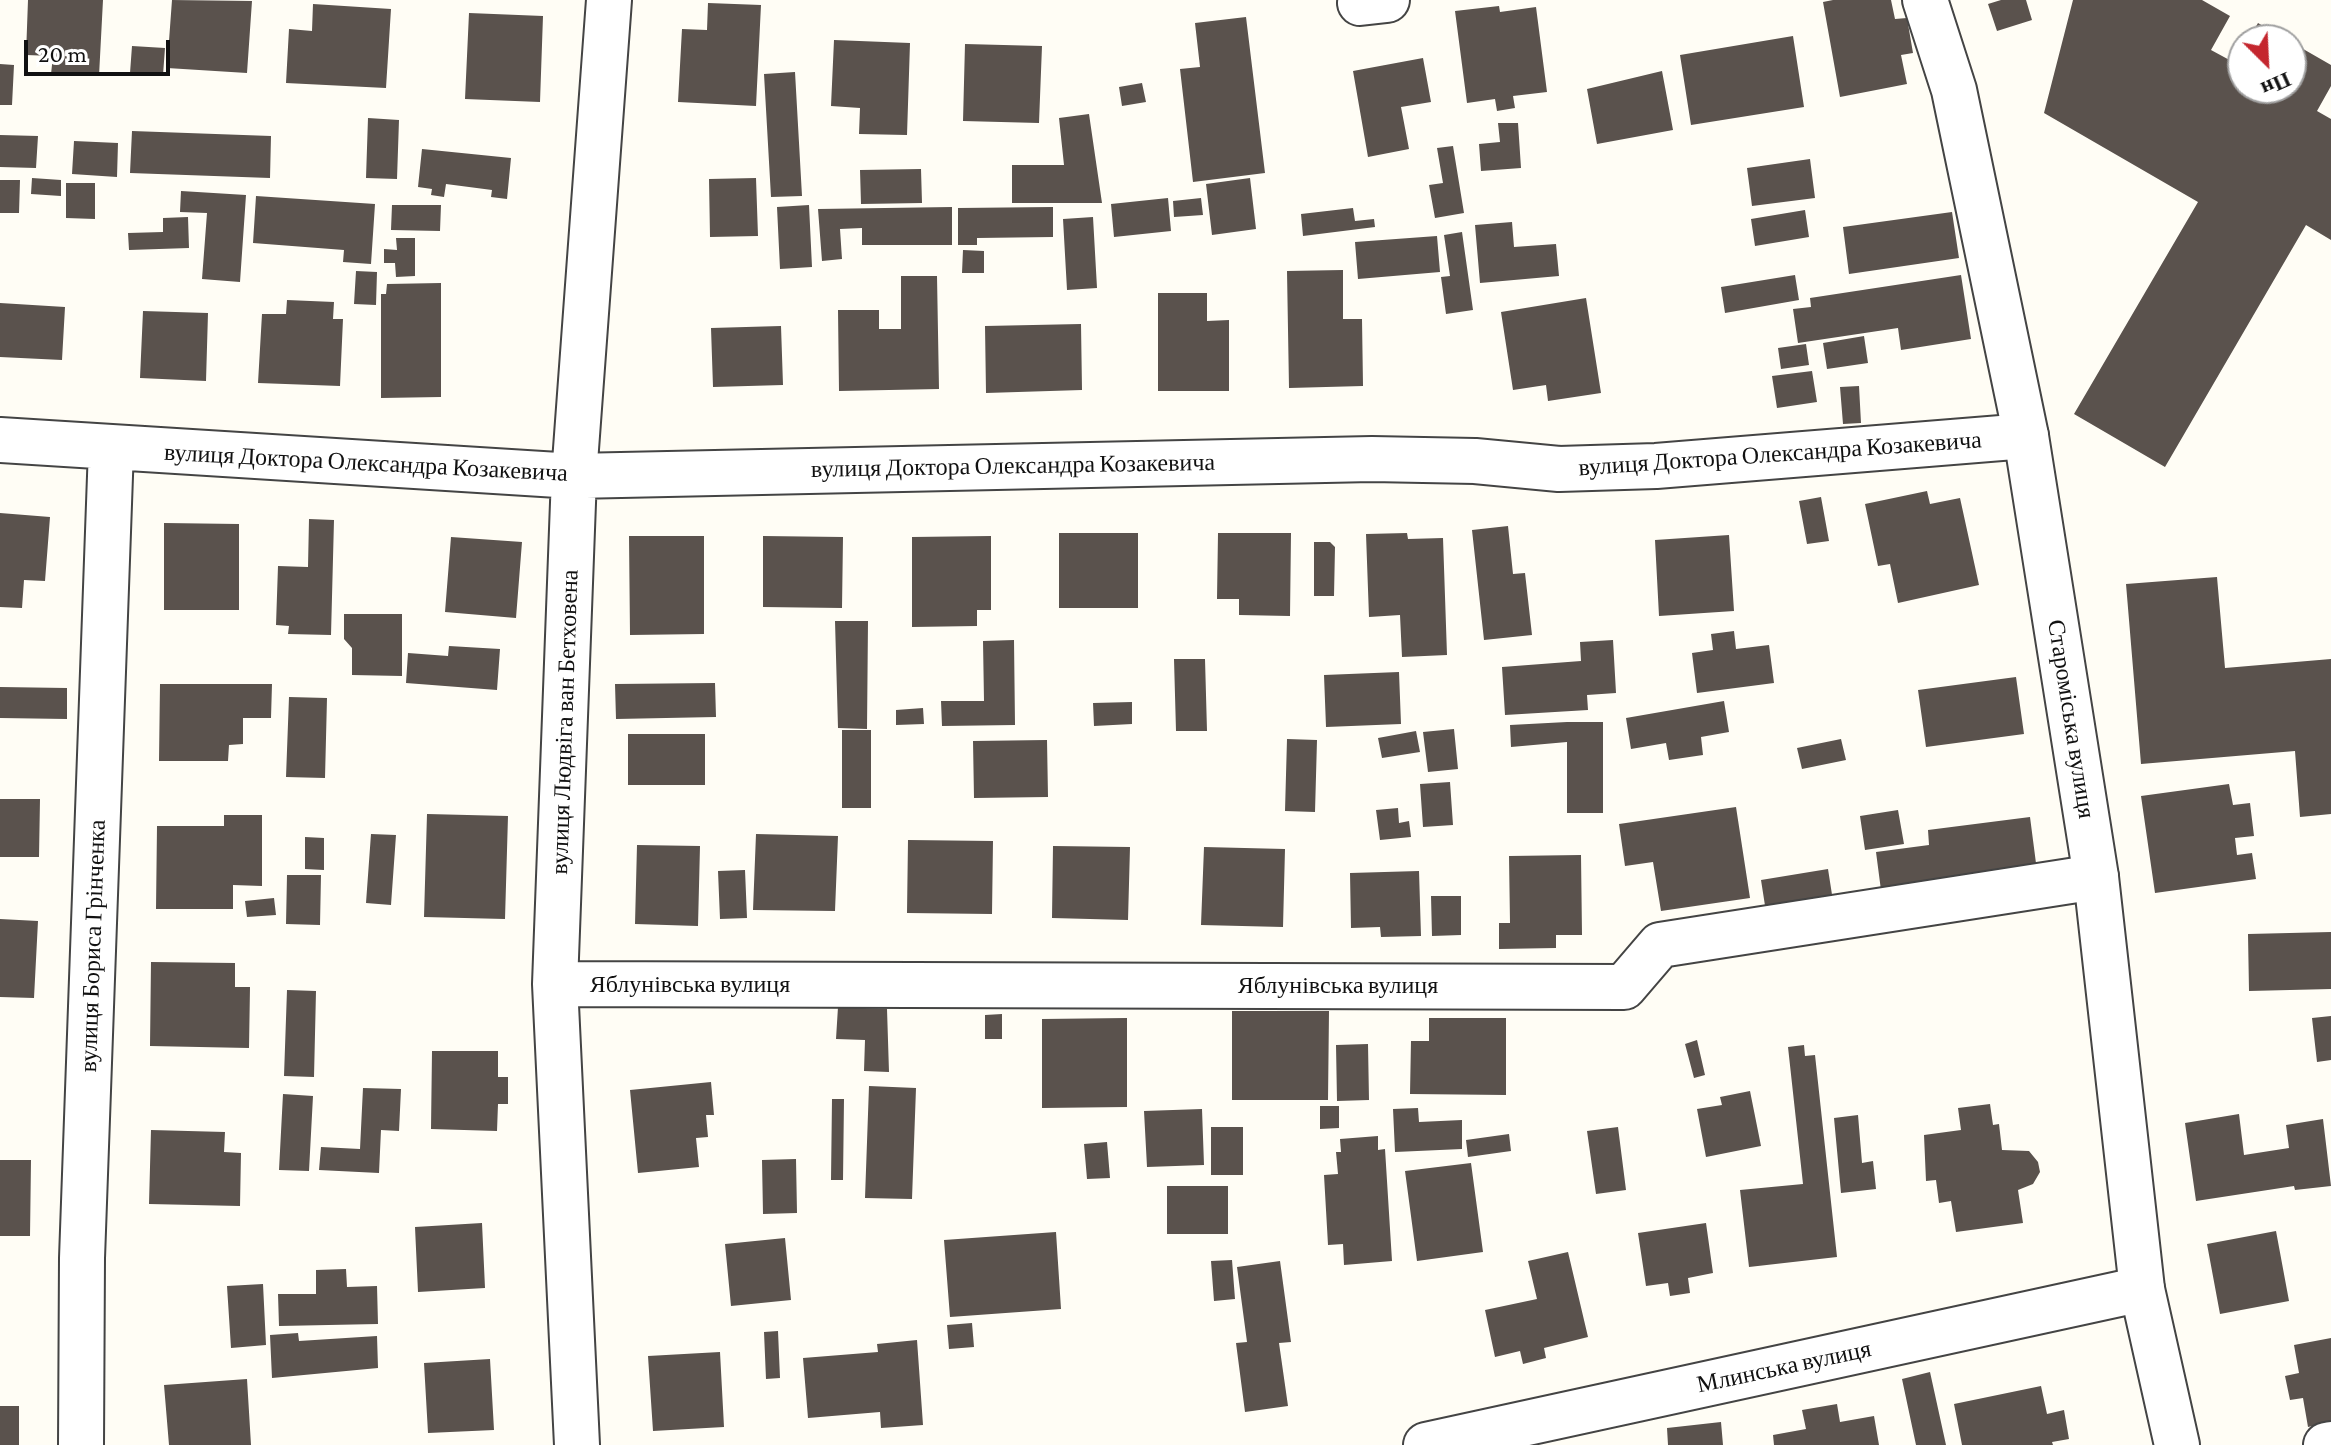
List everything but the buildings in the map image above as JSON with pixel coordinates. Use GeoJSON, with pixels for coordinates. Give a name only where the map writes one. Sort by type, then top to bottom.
{"type":"FeatureCollection","features":[{"type":"Feature","properties":{"kind":"street","name":"вулиця Людвіга ван Бетховена"},"geometry":{"type":"LineString","coordinates":[[577,1445],[555,984],[574,476],[609,0]]}},
{"type":"Feature","properties":{"kind":"street","name":"Староміська вулиця"},"geometry":{"type":"LineString","coordinates":[[1925,0],[1954,90],[2026,436],[2096,877],[2142,1289],[2177,1445]]}},
{"type":"Feature","properties":{"kind":"street","name":"вулиця Доктора Олександра Козакевича"},"geometry":{"type":"LineString","coordinates":[[0,440],[574,476],[1372,459],[1475,461],[1559,469],[1656,466],[2026,436]]}},
{"type":"Feature","properties":{"kind":"street","name":"вулиця Бориса Грінченка"},"geometry":{"type":"LineString","coordinates":[[81,1445],[82,1243],[111,448]]}},
{"type":"Feature","properties":{"kind":"street","name":"Яблунівська вулиця"},"geometry":{"type":"LineString","coordinates":[[555,984],[1624,987],[1660,945],[2096,877]]}},
{"type":"Feature","properties":{"kind":"street","name":"Млинська вулиця"},"geometry":{"type":"LineString","coordinates":[[1426,1445],[2142,1289]]}}]}
